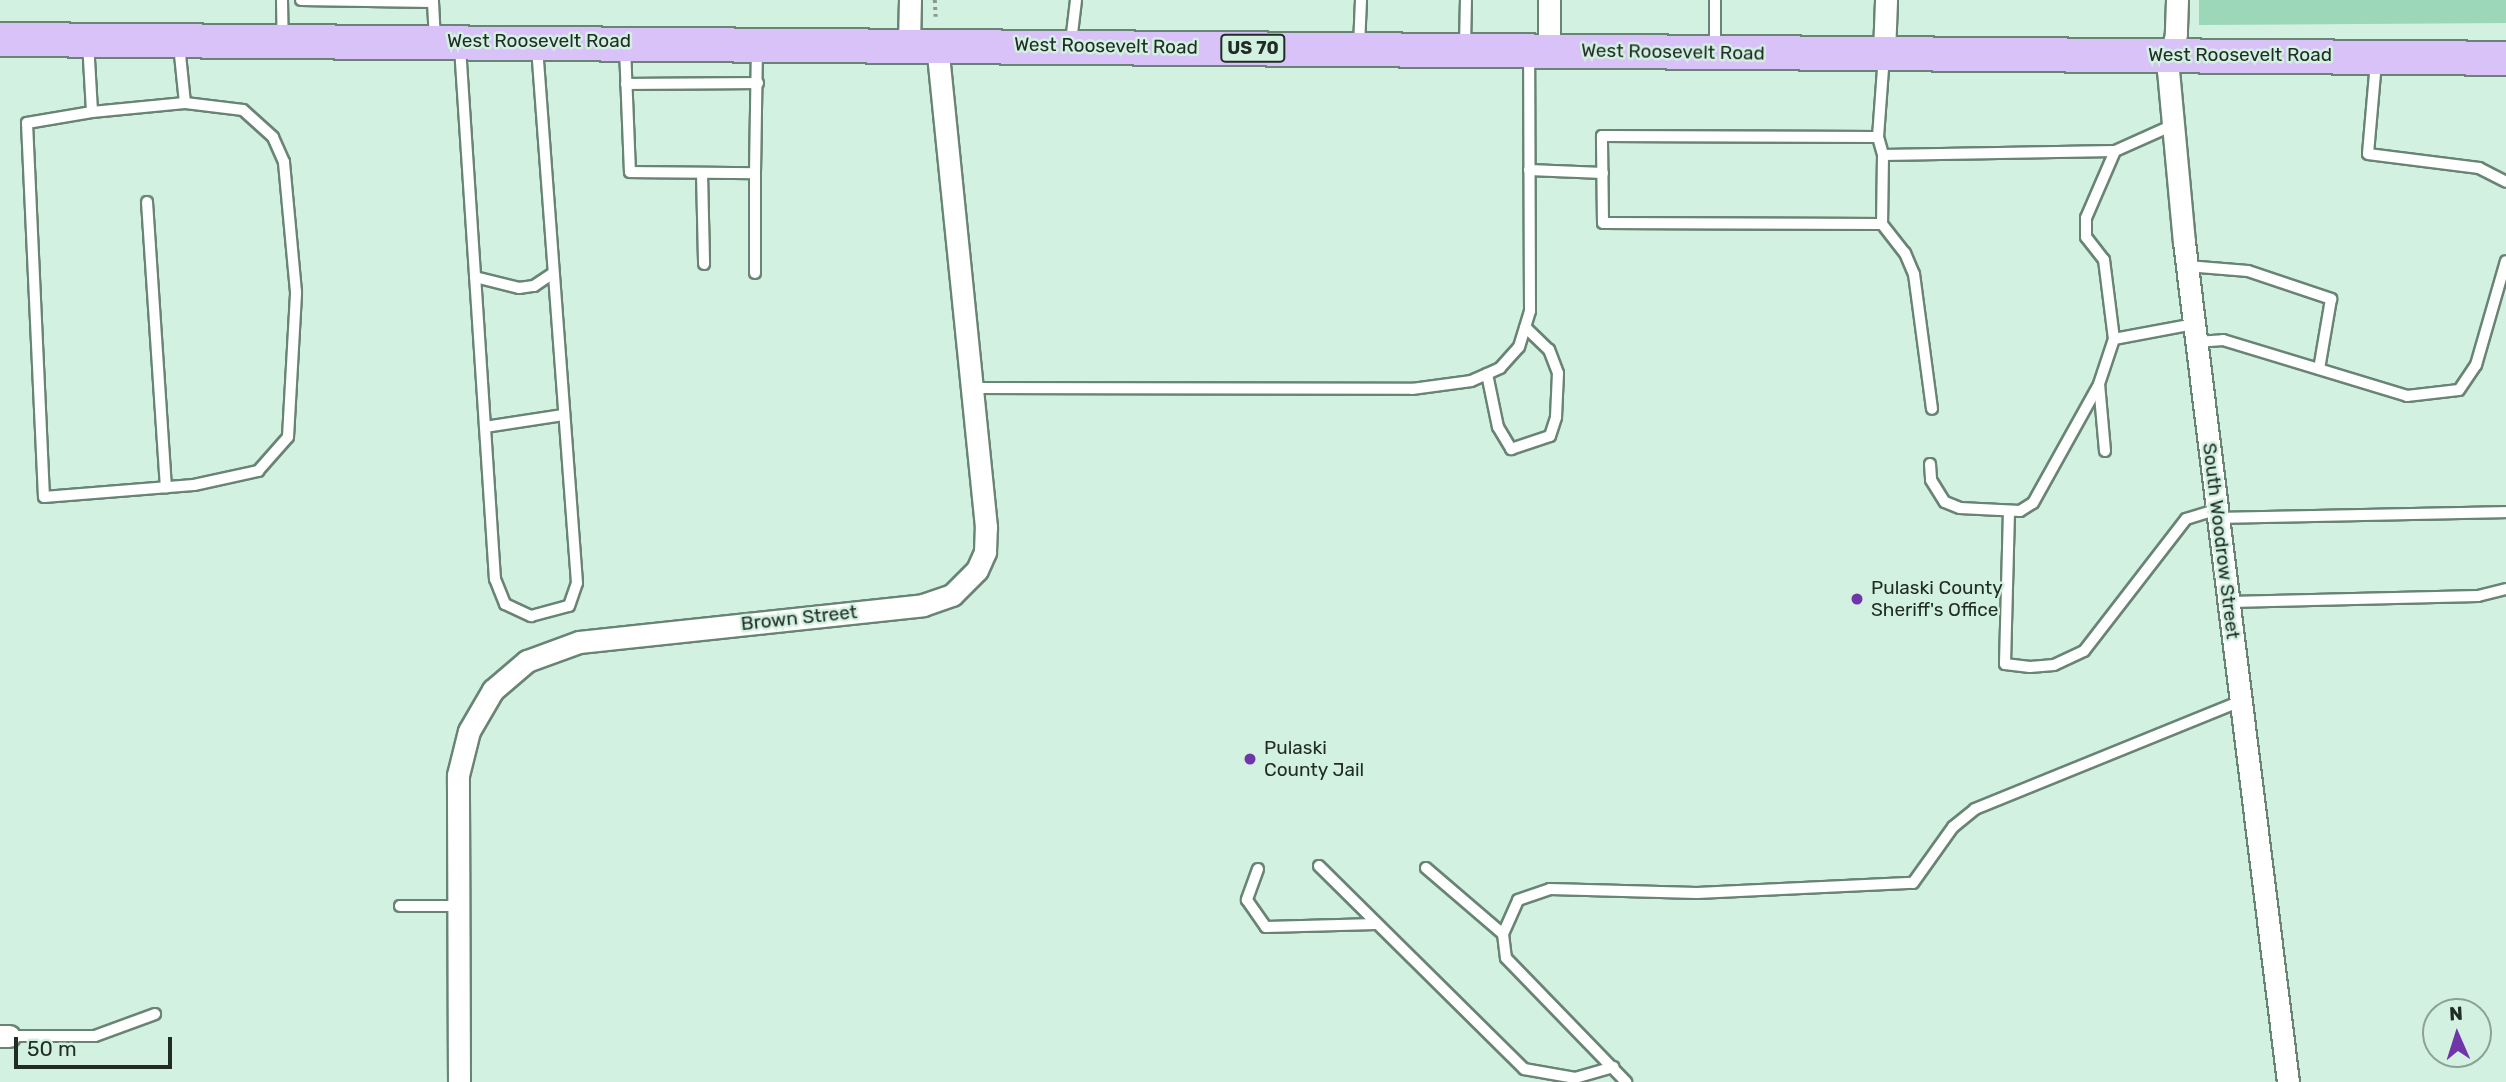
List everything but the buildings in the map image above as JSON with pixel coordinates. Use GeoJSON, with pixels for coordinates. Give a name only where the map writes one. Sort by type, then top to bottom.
{"type":"FeatureCollection","features":[{"type":"Feature","properties":{"kind":"main road","name":"West Roosevelt Road"},"geometry":{"type":"LineString","coordinates":[[0,39],[757,42],[927,35],[1071,45],[2506,58]]}},
{"type":"Feature","properties":{"kind":"street","name":"Brown Street"},"geometry":{"type":"LineString","coordinates":[[459,1082],[458,906],[462,751],[480,708],[493,690],[527,661],[579,642],[923,605],[965,585],[985,552],[986,527],[927,35],[910,0]]}},
{"type":"Feature","properties":{"kind":"street"},"geometry":{"type":"LineString","coordinates":[[1539,50],[1549,0]]}},
{"type":"Feature","properties":{"kind":"street"},"geometry":{"type":"LineString","coordinates":[[1884,53],[1886,0]]}},
{"type":"Feature","properties":{"kind":"street","name":"South Woodrow Street"},"geometry":{"type":"LineString","coordinates":[[2176,0],[2168,70],[2187,266],[2288,1082]]}},
{"type":"Feature","properties":{"kind":"lane"},"geometry":{"type":"LineString","coordinates":[[282,0],[282,40]]}},
{"type":"Feature","properties":{"kind":"lane"},"geometry":{"type":"LineString","coordinates":[[302,0],[433,2],[447,41],[475,277],[498,591],[505,604],[524,616],[552,614],[569,606],[577,591],[537,41]]}},
{"type":"Feature","properties":{"kind":"lane"},"geometry":{"type":"LineString","coordinates":[[1071,45],[1076,0]]}},
{"type":"Feature","properties":{"kind":"lane"},"geometry":{"type":"LineString","coordinates":[[1359,49],[1361,0]]}},
{"type":"Feature","properties":{"kind":"lane"},"geometry":{"type":"LineString","coordinates":[[1465,49],[1466,0]]}},
{"type":"Feature","properties":{"kind":"lane"},"geometry":{"type":"LineString","coordinates":[[1715,0],[1716,52]]}},
{"type":"Feature","properties":{"kind":"lane"},"geometry":{"type":"LineString","coordinates":[[88,39],[92,111]]}},
{"type":"Feature","properties":{"kind":"lane"},"geometry":{"type":"LineString","coordinates":[[178,40],[185,103]]}},
{"type":"Feature","properties":{"kind":"lane"},"geometry":{"type":"LineString","coordinates":[[625,41],[630,172],[755,173]]}},
{"type":"Feature","properties":{"kind":"lane"},"geometry":{"type":"LineString","coordinates":[[755,273],[757,42]]}},
{"type":"Feature","properties":{"kind":"lane"},"geometry":{"type":"LineString","coordinates":[[970,388],[1412,389],[1471,381],[1500,368],[1519,347],[1530,311],[1529,170],[1539,50]]}},
{"type":"Feature","properties":{"kind":"lane"},"geometry":{"type":"LineString","coordinates":[[1884,53],[1878,137],[1883,155],[1882,224],[1905,253],[1914,274],[1932,409]]}},
{"type":"Feature","properties":{"kind":"lane"},"geometry":{"type":"LineString","coordinates":[[2376,55],[2368,154],[2479,168],[2506,182]]}},
{"type":"Feature","properties":{"kind":"lane"},"geometry":{"type":"LineString","coordinates":[[626,84],[758,83]]}},
{"type":"Feature","properties":{"kind":"lane"},"geometry":{"type":"LineString","coordinates":[[185,103],[243,110],[273,137],[284,162],[296,292],[288,437],[258,471],[166,487],[44,496],[27,123],[92,111],[185,103]]}},
{"type":"Feature","properties":{"kind":"lane"},"geometry":{"type":"LineString","coordinates":[[1883,155],[2115,151],[2173,125]]}},
{"type":"Feature","properties":{"kind":"lane"},"geometry":{"type":"LineString","coordinates":[[1878,137],[1602,136],[1603,223],[1882,224]]}},
{"type":"Feature","properties":{"kind":"lane"},"geometry":{"type":"LineString","coordinates":[[1930,464],[1931,481],[1945,502],[1960,508],[2020,511],[2033,502],[2099,384],[2114,339],[2104,260],[2086,236],[2086,218],[2115,151]]}},
{"type":"Feature","properties":{"kind":"lane"},"geometry":{"type":"LineString","coordinates":[[1529,170],[1603,173]]}},
{"type":"Feature","properties":{"kind":"lane"},"geometry":{"type":"LineString","coordinates":[[702,173],[704,264]]}},
{"type":"Feature","properties":{"kind":"lane"},"geometry":{"type":"LineString","coordinates":[[147,202],[166,487]]}},
{"type":"Feature","properties":{"kind":"lane"},"geometry":{"type":"LineString","coordinates":[[2114,339],[2195,333],[2407,396],[2459,390],[2476,365],[2506,261]]}},
{"type":"Feature","properties":{"kind":"lane"},"geometry":{"type":"LineString","coordinates":[[2187,266],[2248,271],[2332,299],[2319,369]]}},
{"type":"Feature","properties":{"kind":"lane"},"geometry":{"type":"LineString","coordinates":[[475,277],[519,288],[534,286],[553,273]]}},
{"type":"Feature","properties":{"kind":"lane"},"geometry":{"type":"LineString","coordinates":[[1488,373],[1498,427],[1511,449],[1550,436],[1556,417],[1558,373],[1549,350],[1525,327]]}},
{"type":"Feature","properties":{"kind":"lane"},"geometry":{"type":"LineString","coordinates":[[2099,384],[2105,451]]}},
{"type":"Feature","properties":{"kind":"lane"},"geometry":{"type":"LineString","coordinates":[[485,427],[563,415]]}},
{"type":"Feature","properties":{"kind":"lane"},"geometry":{"type":"LineString","coordinates":[[2009,511],[2005,664],[2030,667],[2054,665],[2084,651],[2186,519],[2219,514],[2506,513]]}},
{"type":"Feature","properties":{"kind":"lane"},"geometry":{"type":"LineString","coordinates":[[2230,602],[2478,596],[2506,589]]}},
{"type":"Feature","properties":{"kind":"lane"},"geometry":{"type":"LineString","coordinates":[[1626,1082],[1506,958],[1503,934],[1518,900],[1550,889],[1697,893],[1913,883],[1963,816],[1975,809],[2241,701]]}},
{"type":"Feature","properties":{"kind":"lane"},"geometry":{"type":"LineString","coordinates":[[1319,866],[1524,1069],[1575,1077],[1613,1068]]}},
{"type":"Feature","properties":{"kind":"lane"},"geometry":{"type":"LineString","coordinates":[[1258,869],[1247,900],[1266,927],[1376,924]]}},
{"type":"Feature","properties":{"kind":"lane"},"geometry":{"type":"LineString","coordinates":[[1426,869],[1503,934]]}},
{"type":"Feature","properties":{"kind":"lane"},"geometry":{"type":"LineString","coordinates":[[400,906],[458,906]]}},
{"type":"Feature","properties":{"kind":"lane"},"geometry":{"type":"LineString","coordinates":[[5,1036],[94,1036],[155,1014]]}},
{"type":"Feature","properties":{"kind":"path"},"geometry":{"type":"LineString","coordinates":[[927,35],[935,0]]}},
{"type":"Feature","properties":{"kind":"green space"},"geometry":{"type":"Polygon","coordinates":[[[2199,0],[2506,0],[2506,23],[2199,25],[2199,0]]]}},
{"type":"Feature","properties":{"kind":"place","name":"Pulaski County Sheriff's Office"},"geometry":{"type":"Point","coordinates":[1857,599]}},
{"type":"Feature","properties":{"kind":"place","name":"Pulaski County Jail"},"geometry":{"type":"Point","coordinates":[1250,759]}}]}
